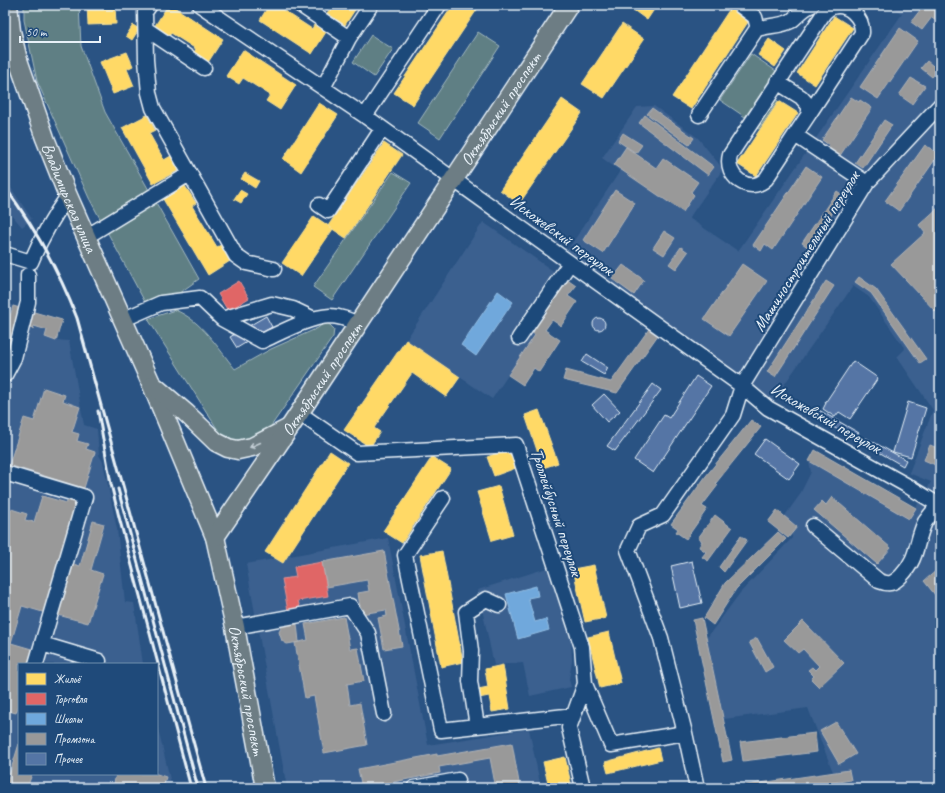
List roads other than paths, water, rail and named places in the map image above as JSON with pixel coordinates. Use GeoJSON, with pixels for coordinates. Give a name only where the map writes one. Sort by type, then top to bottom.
{"type":"FeatureCollection","features":[{"type":"Feature","properties":{"kind":"main road","name":"Владимирская улица"},"geometry":{"type":"LineString","coordinates":[[8,5],[11,32],[18,60],[44,138],[122,320],[151,383],[215,537]]}},
{"type":"Feature","properties":{"kind":"main road","name":"Октябрьский проспект"},"geometry":{"type":"LineString","coordinates":[[265,788],[235,627],[215,537],[454,180],[569,5]]}},
{"type":"Feature","properties":{"kind":"main road","name":"Владимирская улица"},"geometry":{"type":"LineString","coordinates":[[151,383],[186,413],[216,442],[228,448],[238,450],[252,447],[294,420]]}},
{"type":"Feature","properties":{"kind":"street"},"geometry":{"type":"LineString","coordinates":[[150,5],[145,12],[146,60],[149,93],[153,108],[236,256],[246,263],[274,269]]}},
{"type":"Feature","properties":{"kind":"street","name":"Искожевский переулок"},"geometry":{"type":"LineString","coordinates":[[200,5],[382,128],[742,386],[768,408],[940,505]]}},
{"type":"Feature","properties":{"kind":"street"},"geometry":{"type":"LineString","coordinates":[[300,5],[316,10],[349,38]]}},
{"type":"Feature","properties":{"kind":"street"},"geometry":{"type":"LineString","coordinates":[[323,88],[349,38],[371,5]]}},
{"type":"Feature","properties":{"kind":"street"},"geometry":{"type":"LineString","coordinates":[[365,116],[439,5]]}},
{"type":"Feature","properties":{"kind":"street"},"geometry":{"type":"LineString","coordinates":[[738,5],[755,17],[758,29]]}},
{"type":"Feature","properties":{"kind":"street"},"geometry":{"type":"LineString","coordinates":[[699,115],[753,33],[758,29],[770,28],[790,21],[807,7],[812,5]]}},
{"type":"Feature","properties":{"kind":"street"},"geometry":{"type":"LineString","coordinates":[[841,6],[855,14],[861,22],[862,33],[766,179],[762,183],[756,185],[745,183],[735,177],[731,172],[729,166],[730,155],[778,82],[824,13],[833,7],[841,6]]}},
{"type":"Feature","properties":{"kind":"street"},"geometry":{"type":"LineString","coordinates":[[146,29],[204,68]]}},
{"type":"Feature","properties":{"kind":"street"},"geometry":{"type":"LineString","coordinates":[[778,82],[808,103],[810,108],[809,114]]}},
{"type":"Feature","properties":{"kind":"street","name":"Машиностроительный переулок"},"geometry":{"type":"LineString","coordinates":[[697,788],[661,638],[628,550],[639,526],[663,515],[733,415],[742,386],[867,183],[940,105]]}},
{"type":"Feature","properties":{"kind":"street"},"geometry":{"type":"LineString","coordinates":[[319,205],[328,211],[382,128]]}},
{"type":"Feature","properties":{"kind":"street"},"geometry":{"type":"LineString","coordinates":[[795,135],[867,183]]}},
{"type":"Feature","properties":{"kind":"street"},"geometry":{"type":"LineString","coordinates":[[86,237],[189,174]]}},
{"type":"Feature","properties":{"kind":"street"},"geometry":{"type":"LineString","coordinates":[[5,361],[29,268],[40,240],[53,217],[68,196]]}},
{"type":"Feature","properties":{"kind":"street"},"geometry":{"type":"LineString","coordinates":[[5,254],[29,268]]}},
{"type":"Feature","properties":{"kind":"street"},"geometry":{"type":"LineString","coordinates":[[519,338],[570,263]]}},
{"type":"Feature","properties":{"kind":"street"},"geometry":{"type":"LineString","coordinates":[[5,375],[14,358],[28,302],[29,268]]}},
{"type":"Feature","properties":{"kind":"street"},"geometry":{"type":"LineString","coordinates":[[122,320],[161,303],[200,298],[222,319],[262,341],[314,318],[331,316],[342,318],[358,324]]}},
{"type":"Feature","properties":{"kind":"street"},"geometry":{"type":"LineString","coordinates":[[222,319],[272,304],[292,309],[314,318]]}},
{"type":"Feature","properties":{"kind":"street","name":"Троллейбусный переулок"},"geometry":{"type":"LineString","coordinates":[[294,420],[357,453],[516,445],[582,647],[585,684],[569,728],[583,788]]}},
{"type":"Feature","properties":{"kind":"street"},"geometry":{"type":"LineString","coordinates":[[5,473],[85,497],[36,663]]}},
{"type":"Feature","properties":{"kind":"street"},"geometry":{"type":"LineString","coordinates":[[443,498],[405,556],[441,730],[574,715]]}},
{"type":"Feature","properties":{"kind":"street"},"geometry":{"type":"LineString","coordinates":[[813,526],[879,581],[888,584],[892,583],[912,563],[926,522],[933,511],[940,505]]}},
{"type":"Feature","properties":{"kind":"street"},"geometry":{"type":"LineString","coordinates":[[477,726],[470,681],[471,651],[466,612],[486,599],[498,605]]}},
{"type":"Feature","properties":{"kind":"street"},"geometry":{"type":"LineString","coordinates":[[235,627],[350,606],[368,633],[384,714]]}},
{"type":"Feature","properties":{"kind":"street"},"geometry":{"type":"LineString","coordinates":[[42,644],[99,661],[98,663]]}},
{"type":"Feature","properties":{"kind":"street"},"geometry":{"type":"LineString","coordinates":[[585,684],[611,745],[685,733]]}},
{"type":"Feature","properties":{"kind":"street"},"geometry":{"type":"LineString","coordinates":[[414,788],[458,780]]}},
{"type":"Feature","properties":{"kind":"railway"},"geometry":{"type":"LineString","coordinates":[[5,187],[46,250],[77,318],[206,788]]}},
{"type":"Feature","properties":{"kind":"railway"},"geometry":{"type":"LineString","coordinates":[[98,411],[111,484],[158,663]]}},
{"type":"Feature","properties":{"kind":"railway"},"geometry":{"type":"LineString","coordinates":[[118,489],[198,788]]}},
{"type":"Feature","properties":{"kind":"railway"},"geometry":{"type":"LineString","coordinates":[[158,664],[191,788]]}}]}
